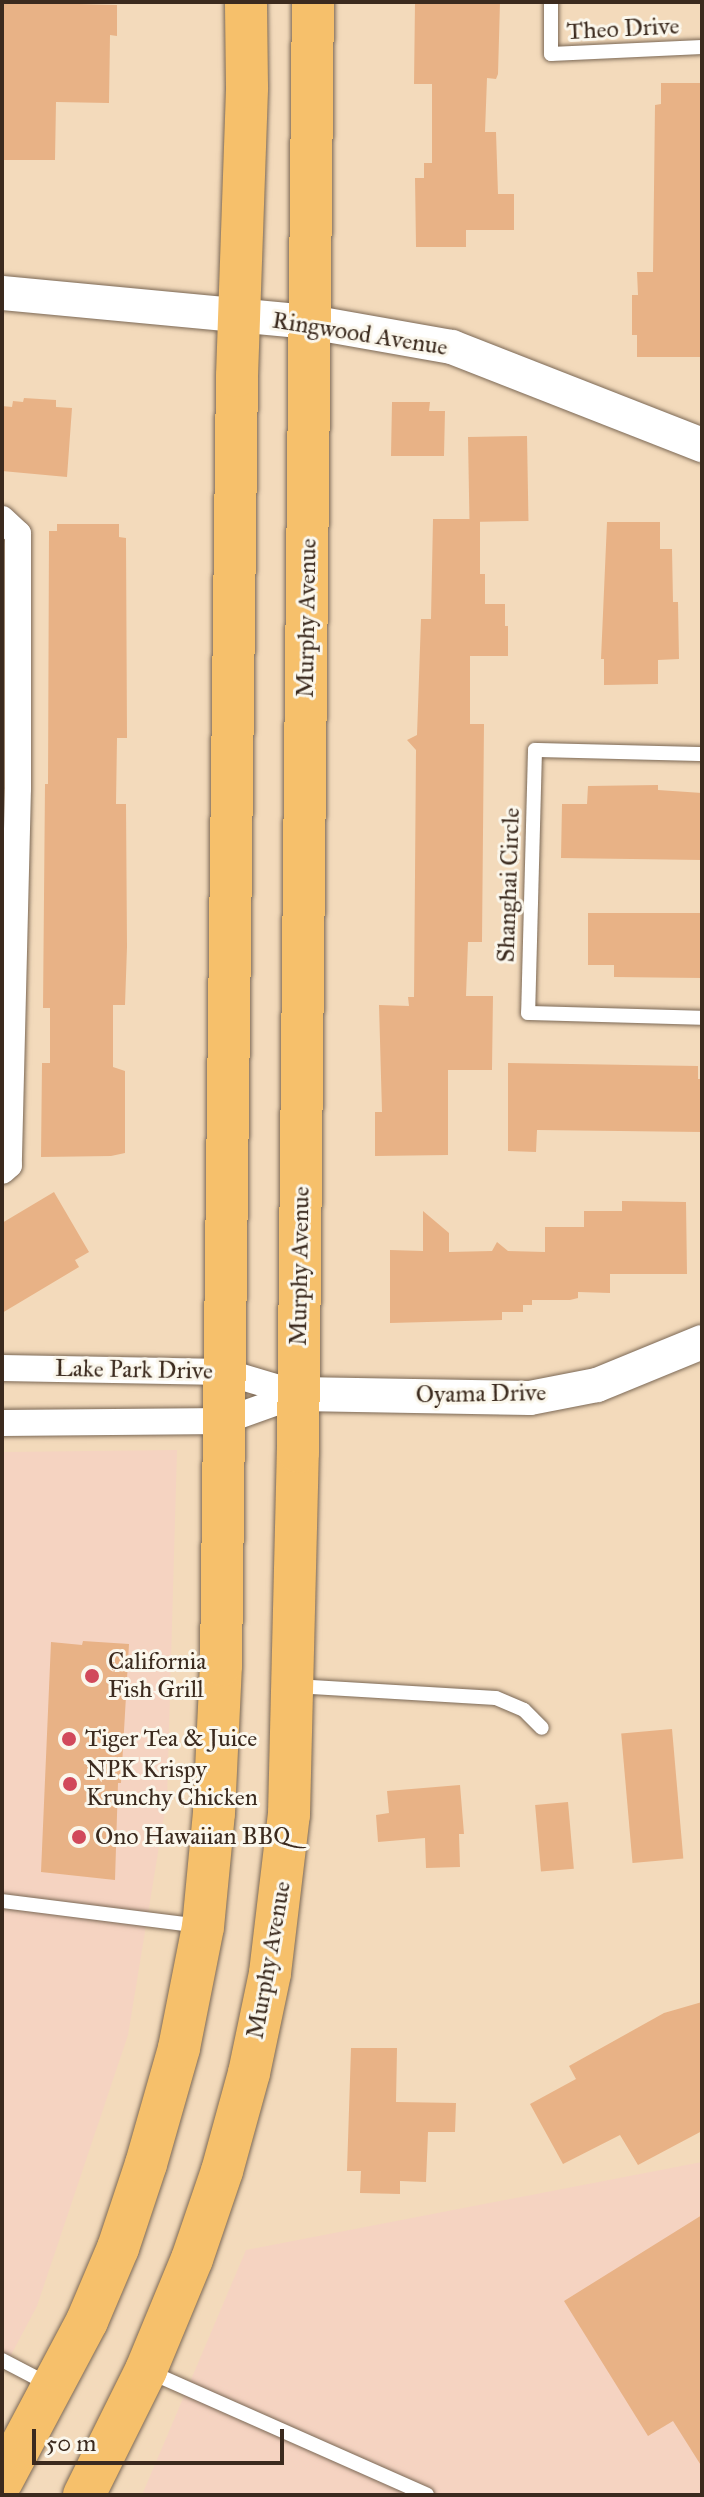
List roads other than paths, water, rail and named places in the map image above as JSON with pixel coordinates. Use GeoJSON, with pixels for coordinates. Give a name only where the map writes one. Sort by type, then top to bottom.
{"type":"FeatureCollection","features":[{"type":"Feature","properties":{"kind":"main road"},"geometry":{"type":"LineString","coordinates":[[2,2481],[54,2387],[118,2248],[179,2048],[203,1927],[214,1813],[221,1665],[246,2]]}},
{"type":"Feature","properties":{"kind":"main road","name":"Murphy Avenue"},"geometry":{"type":"LineString","coordinates":[[84,2495],[146,2370],[192,2259],[222,2171],[249,2073],[281,1906],[289,1814],[294,1686],[299,1394],[313,2]]}},
{"type":"Feature","properties":{"kind":"street","name":"Ringwood Avenue"},"geometry":{"type":"LineString","coordinates":[[2,293],[310,322],[452,347],[702,445]]}},
{"type":"Feature","properties":{"kind":"street"},"geometry":{"type":"LineString","coordinates":[[2,519],[18,534],[10,785],[9,1165],[2,1171]]}},
{"type":"Feature","properties":{"kind":"street","name":"Oyama Drive"},"geometry":{"type":"LineString","coordinates":[[299,1394],[530,1398],[597,1385],[702,1342]]}},
{"type":"Feature","properties":{"kind":"street","name":"Lake Park Drive"},"geometry":{"type":"LineString","coordinates":[[2,1368],[225,1372],[299,1394]]}},
{"type":"Feature","properties":{"kind":"street","name":"Lake Park Drive"},"geometry":{"type":"LineString","coordinates":[[2,1423],[224,1421],[299,1394]]}},
{"type":"Feature","properties":{"kind":"lane","name":"Theo Drive"},"geometry":{"type":"LineString","coordinates":[[551,2],[551,54],[702,47]]}},
{"type":"Feature","properties":{"kind":"lane","name":"Shanghai Circle"},"geometry":{"type":"LineString","coordinates":[[702,754],[535,750],[528,1013],[702,1018]]}},
{"type":"Feature","properties":{"kind":"lane"},"geometry":{"type":"LineString","coordinates":[[294,1686],[496,1698],[524,1710],[542,1728]]}},
{"type":"Feature","properties":{"kind":"lane"},"geometry":{"type":"LineString","coordinates":[[2,1901],[203,1927]]}},
{"type":"Feature","properties":{"kind":"lane"},"geometry":{"type":"LineString","coordinates":[[2,2360],[54,2387]]}},
{"type":"Feature","properties":{"kind":"lane"},"geometry":{"type":"LineString","coordinates":[[146,2370],[427,2495]]}},
{"type":"Feature","properties":{"kind":"place","name":"California Fish Grill"},"geometry":{"type":"Point","coordinates":[92,1676]}},
{"type":"Feature","properties":{"kind":"place","name":"Tiger Tea & Juice"},"geometry":{"type":"Point","coordinates":[69,1739]}},
{"type":"Feature","properties":{"kind":"place","name":"NPK Krispy Krunchy Chicken"},"geometry":{"type":"Point","coordinates":[70,1784]}},
{"type":"Feature","properties":{"kind":"place","name":"Ono Hawaiian BBQ"},"geometry":{"type":"Point","coordinates":[79,1837]}}]}
